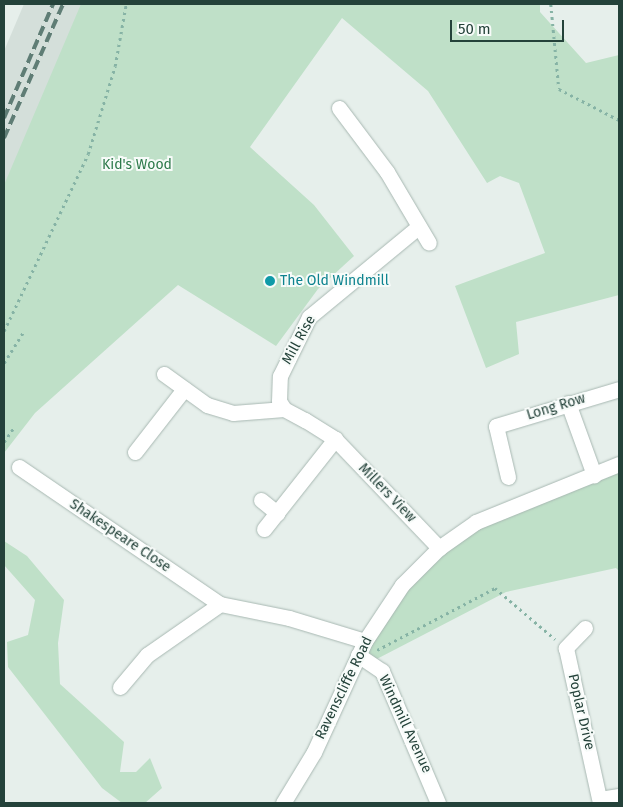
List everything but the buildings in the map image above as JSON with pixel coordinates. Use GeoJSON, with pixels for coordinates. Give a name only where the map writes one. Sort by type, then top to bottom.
{"type":"FeatureCollection","features":[{"type":"Feature","properties":{"kind":"street"},"geometry":{"type":"LineString","coordinates":[[339,108],[387,172],[429,243]]}},
{"type":"Feature","properties":{"kind":"street","name":"Mill Rise"},"geometry":{"type":"LineString","coordinates":[[284,409],[279,401],[280,376],[309,317],[418,227]]}},
{"type":"Feature","properties":{"kind":"street"},"geometry":{"type":"LineString","coordinates":[[164,374],[207,405],[233,413],[284,409]]}},
{"type":"Feature","properties":{"kind":"street"},"geometry":{"type":"LineString","coordinates":[[135,452],[140,432],[184,389]]}},
{"type":"Feature","properties":{"kind":"street","name":"Long Row"},"geometry":{"type":"LineString","coordinates":[[508,477],[494,428],[568,403],[619,389]]}},
{"type":"Feature","properties":{"kind":"street"},"geometry":{"type":"LineString","coordinates":[[568,403],[594,475]]}},
{"type":"Feature","properties":{"kind":"street","name":"Millers View"},"geometry":{"type":"LineString","coordinates":[[284,409],[335,439],[439,548]]}},
{"type":"Feature","properties":{"kind":"street"},"geometry":{"type":"LineString","coordinates":[[264,529],[335,439]]}},
{"type":"Feature","properties":{"kind":"street","name":"Ravenscliffe Road"},"geometry":{"type":"LineString","coordinates":[[283,803],[314,752],[360,656],[365,641],[402,585],[439,548],[476,522],[619,464]]}},
{"type":"Feature","properties":{"kind":"street","name":"Shakespeare Close"},"geometry":{"type":"LineString","coordinates":[[20,468],[220,604],[289,618],[365,641]]}},
{"type":"Feature","properties":{"kind":"street"},"geometry":{"type":"LineString","coordinates":[[260,500],[277,512]]}},
{"type":"Feature","properties":{"kind":"street"},"geometry":{"type":"LineString","coordinates":[[121,676],[195,618],[220,604]]}},
{"type":"Feature","properties":{"kind":"street"},"geometry":{"type":"LineString","coordinates":[[566,648],[585,628]]}},
{"type":"Feature","properties":{"kind":"street","name":"Poplar Drive"},"geometry":{"type":"LineString","coordinates":[[566,648],[600,801]]}},
{"type":"Feature","properties":{"kind":"street","name":"Windmill Avenue"},"geometry":{"type":"LineString","coordinates":[[360,656],[382,670],[438,803]]}},
{"type":"Feature","properties":{"kind":"street"},"geometry":{"type":"LineString","coordinates":[[600,801],[619,796]]}},
{"type":"Feature","properties":{"kind":"path"},"geometry":{"type":"LineString","coordinates":[[4,331],[88,154],[115,66],[126,4]]}},
{"type":"Feature","properties":{"kind":"path"},"geometry":{"type":"LineString","coordinates":[[552,4],[559,89],[619,120]]}},
{"type":"Feature","properties":{"kind":"path"},"geometry":{"type":"LineString","coordinates":[[4,363],[23,332]]}},
{"type":"Feature","properties":{"kind":"path"},"geometry":{"type":"LineString","coordinates":[[4,442],[14,426]]}},
{"type":"Feature","properties":{"kind":"path"},"geometry":{"type":"LineString","coordinates":[[360,656],[495,588],[566,648]]}},
{"type":"Feature","properties":{"kind":"shaded area"},"geometry":{"type":"Polygon","coordinates":[[[24,4],[115,4],[4,288],[4,51],[24,4]]]}},
{"type":"Feature","properties":{"kind":"green space","name":"Kid's Wood"},"geometry":{"type":"Polygon","coordinates":[[[81,4],[540,4],[540,12],[586,63],[619,55],[619,295],[516,322],[519,354],[486,368],[455,286],[545,253],[519,183],[500,176],[487,183],[428,91],[342,18],[250,147],[314,205],[354,256],[318,289],[276,346],[178,285],[35,413],[4,453],[4,185],[81,4]]]}},
{"type":"Feature","properties":{"kind":"green space"},"geometry":{"type":"Polygon","coordinates":[[[619,464],[619,571],[616,568],[506,592],[369,663],[358,655],[402,585],[476,522],[619,464]]]}},
{"type":"Feature","properties":{"kind":"green space"},"geometry":{"type":"Polygon","coordinates":[[[4,541],[27,556],[64,600],[58,643],[60,684],[124,742],[120,772],[136,772],[150,758],[162,788],[145,803],[122,803],[102,788],[8,667],[7,642],[28,635],[35,600],[4,565],[4,541]]]}},
{"type":"Feature","properties":{"kind":"railway"},"geometry":{"type":"LineString","coordinates":[[4,118],[53,4]]}},
{"type":"Feature","properties":{"kind":"railway"},"geometry":{"type":"LineString","coordinates":[[4,138],[63,4]]}},
{"type":"Feature","properties":{"kind":"place","name":"The Old Windmill"},"geometry":{"type":"Point","coordinates":[270,281]}}]}
